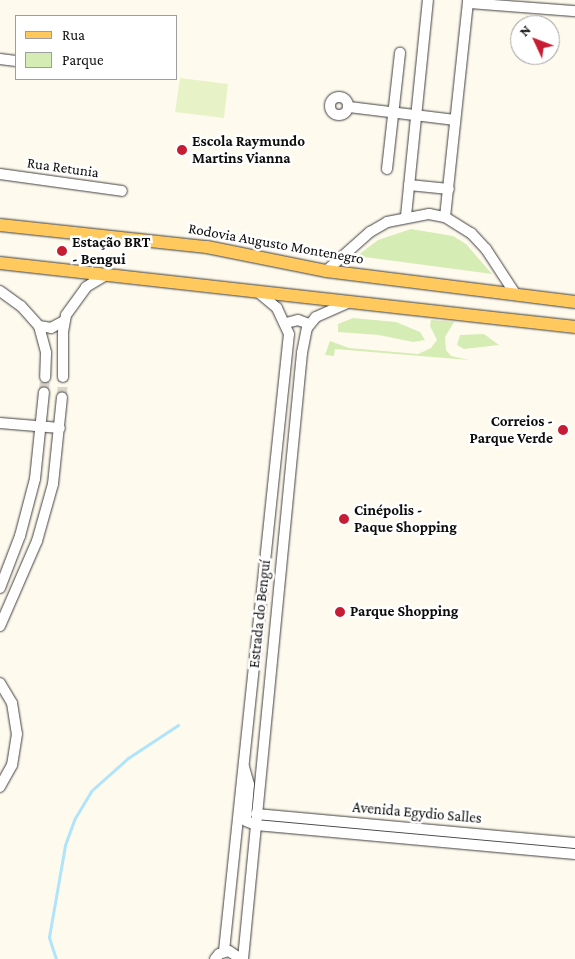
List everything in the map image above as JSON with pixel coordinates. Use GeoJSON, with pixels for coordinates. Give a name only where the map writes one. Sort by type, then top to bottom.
{"type":"FeatureCollection","features":[{"type":"Feature","properties":{"kind":"main road","name":"Rodovia Augusto Montenegro"},"geometry":{"type":"LineString","coordinates":[[0,225],[207,247],[326,271],[575,302]]}},
{"type":"Feature","properties":{"kind":"main road"},"geometry":{"type":"LineString","coordinates":[[0,262],[254,288],[575,327]]}},
{"type":"Feature","properties":{"kind":"street"},"geometry":{"type":"LineString","coordinates":[[406,216],[428,0]]}},
{"type":"Feature","properties":{"kind":"street"},"geometry":{"type":"LineString","coordinates":[[445,217],[468,1],[575,11]]}},
{"type":"Feature","properties":{"kind":"street"},"geometry":{"type":"LineString","coordinates":[[386,170],[400,53]]}},
{"type":"Feature","properties":{"kind":"street"},"geometry":{"type":"LineString","coordinates":[[0,59],[15,61]]}},
{"type":"Feature","properties":{"kind":"street"},"geometry":{"type":"LineString","coordinates":[[349,107],[456,120]]}},
{"type":"Feature","properties":{"kind":"street","name":"Rua Retunia"},"geometry":{"type":"LineString","coordinates":[[0,174],[122,191]]}},
{"type":"Feature","properties":{"kind":"street"},"geometry":{"type":"LineString","coordinates":[[409,185],[449,189]]}},
{"type":"Feature","properties":{"kind":"street"},"geometry":{"type":"LineString","coordinates":[[326,271],[370,232],[406,216],[429,214],[445,217],[471,233],[486,249],[516,295]]}},
{"type":"Feature","properties":{"kind":"street"},"geometry":{"type":"LineString","coordinates":[[38,326],[51,328],[64,321],[86,287],[107,274]]}},
{"type":"Feature","properties":{"kind":"street"},"geometry":{"type":"LineString","coordinates":[[254,288],[277,308],[286,323],[298,320],[309,324],[323,312],[353,301]]}},
{"type":"Feature","properties":{"kind":"street"},"geometry":{"type":"LineString","coordinates":[[0,291],[21,306],[38,326],[44,339],[45,377]]}},
{"type":"Feature","properties":{"kind":"street"},"geometry":{"type":"LineString","coordinates":[[63,377],[64,321]]}},
{"type":"Feature","properties":{"kind":"street","name":"Estrada do Benguí"},"geometry":{"type":"LineString","coordinates":[[224,952],[242,762],[256,650],[289,334],[286,323]]}},
{"type":"Feature","properties":{"kind":"street","name":"Estrada do Benguí"},"geometry":{"type":"LineString","coordinates":[[242,959],[256,825],[270,651],[302,353],[309,324]]}},
{"type":"Feature","properties":{"kind":"street"},"geometry":{"type":"LineString","coordinates":[[46,362],[64,363]]}},
{"type":"Feature","properties":{"kind":"street"},"geometry":{"type":"LineString","coordinates":[[0,588],[12,562],[35,479],[42,426],[44,392]]}},
{"type":"Feature","properties":{"kind":"street"},"geometry":{"type":"LineString","coordinates":[[0,626],[37,541],[52,484],[60,428],[62,397]]}},
{"type":"Feature","properties":{"kind":"street"},"geometry":{"type":"LineString","coordinates":[[0,423],[60,428]]}},
{"type":"Feature","properties":{"kind":"street"},"geometry":{"type":"LineString","coordinates":[[20,536],[37,541]]}},
{"type":"Feature","properties":{"kind":"street"},"geometry":{"type":"LineString","coordinates":[[12,562],[27,566]]}},
{"type":"Feature","properties":{"kind":"street"},"geometry":{"type":"LineString","coordinates":[[256,650],[270,651]]}},
{"type":"Feature","properties":{"kind":"street"},"geometry":{"type":"LineString","coordinates":[[0,683],[12,704],[17,734],[12,765],[0,787]]}},
{"type":"Feature","properties":{"kind":"street"},"geometry":{"type":"LineString","coordinates":[[242,762],[249,784],[246,821],[256,825]]}},
{"type":"Feature","properties":{"kind":"street","name":"Avenida Egydio Salles"},"geometry":{"type":"LineString","coordinates":[[256,814],[575,843]]}},
{"type":"Feature","properties":{"kind":"street","name":"Avenida Egydio Salles"},"geometry":{"type":"LineString","coordinates":[[256,825],[575,854]]}},
{"type":"Feature","properties":{"kind":"street"},"geometry":{"type":"LineString","coordinates":[[214,959],[224,952],[233,952],[242,959]]}},
{"type":"Feature","properties":{"kind":"green space"},"geometry":{"type":"Polygon","coordinates":[[[180,78],[228,84],[224,118],[175,112],[180,78]]]}},
{"type":"Feature","properties":{"kind":"green space"},"geometry":{"type":"Polygon","coordinates":[[[411,229],[453,236],[466,244],[492,274],[357,256],[378,240],[411,229]]]}},
{"type":"Feature","properties":{"kind":"green space"},"geometry":{"type":"Polygon","coordinates":[[[353,318],[396,322],[420,332],[425,340],[413,342],[379,335],[338,332],[338,324],[353,318]]]}},
{"type":"Feature","properties":{"kind":"green space"},"geometry":{"type":"Polygon","coordinates":[[[431,320],[454,322],[445,337],[446,350],[451,356],[469,360],[335,349],[334,356],[325,355],[330,341],[349,348],[418,354],[431,348],[437,340],[430,326],[431,320]]]}},
{"type":"Feature","properties":{"kind":"green space"},"geometry":{"type":"Polygon","coordinates":[[[484,334],[499,345],[464,349],[457,345],[460,335],[484,334]]]}},
{"type":"Feature","properties":{"kind":"waterway"},"geometry":{"type":"LineString","coordinates":[[56,959],[49,937],[65,845],[75,818],[91,791],[128,758],[178,725]]}},
{"type":"Feature","properties":{"kind":"tunnel"},"geometry":{"type":"LineString","coordinates":[[44,392],[45,377]]}},
{"type":"Feature","properties":{"kind":"tunnel"},"geometry":{"type":"LineString","coordinates":[[62,397],[63,377]]}},
{"type":"Feature","properties":{"kind":"place","name":"Escola Raymundo Martins Vianna"},"geometry":{"type":"Point","coordinates":[182,150]}},
{"type":"Feature","properties":{"kind":"place","name":"Estação BRT - Bengui"},"geometry":{"type":"Point","coordinates":[62,251]}},
{"type":"Feature","properties":{"kind":"place","name":"Correios - Parque Verde"},"geometry":{"type":"Point","coordinates":[563,430]}},
{"type":"Feature","properties":{"kind":"place","name":"Cinépolis - Paque Shopping"},"geometry":{"type":"Point","coordinates":[344,519]}},
{"type":"Feature","properties":{"kind":"place","name":"Parque Shopping"},"geometry":{"type":"Point","coordinates":[340,612]}}]}
